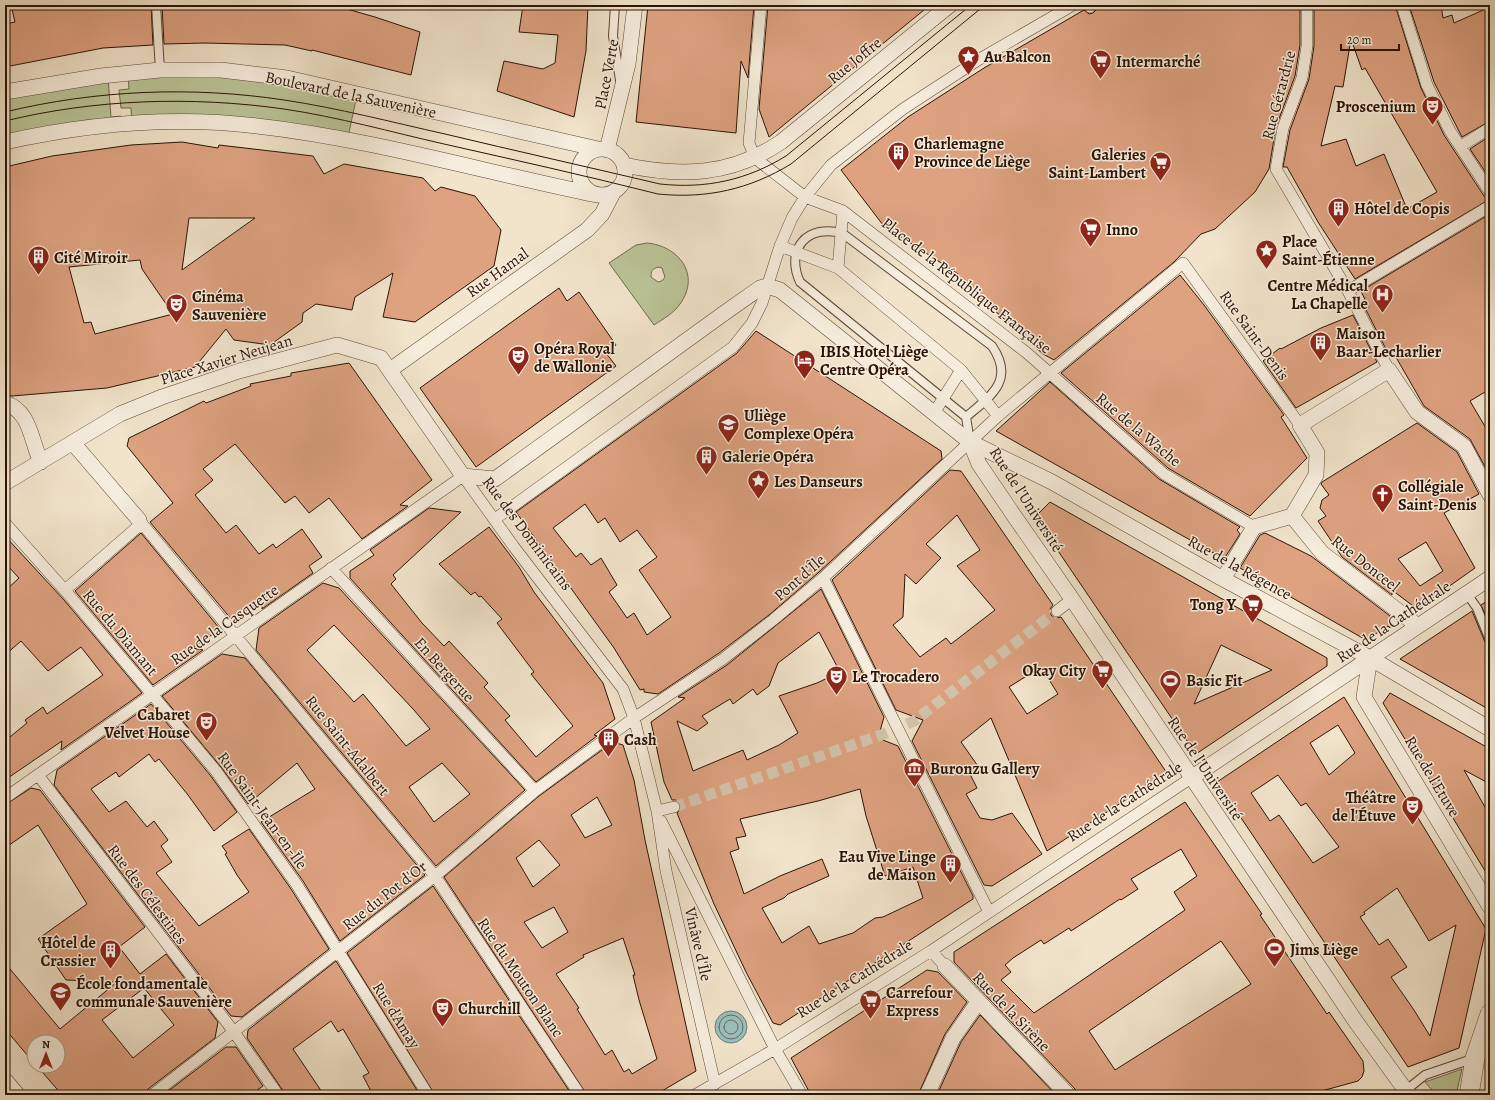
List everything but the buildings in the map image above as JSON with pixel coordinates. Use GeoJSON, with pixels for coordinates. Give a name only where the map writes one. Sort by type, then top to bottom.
{"type":"FeatureCollection","features":[{"type":"Feature","properties":{"kind":"street","name":"Place Verte"},"geometry":{"type":"LineString","coordinates":[[602,149],[622,88],[628,64],[635,5]]}},
{"type":"Feature","properties":{"kind":"street"},"geometry":{"type":"LineString","coordinates":[[755,158],[749,142],[761,5]]}},
{"type":"Feature","properties":{"kind":"street","name":"Rue Joffre"},"geometry":{"type":"LineString","coordinates":[[624,165],[662,172],[697,172],[729,167],[755,158],[781,142],[950,5]]}},
{"type":"Feature","properties":{"kind":"street"},"geometry":{"type":"LineString","coordinates":[[495,518],[733,347],[752,323],[771,287],[780,246],[792,218],[804,197],[831,165],[903,109],[978,60],[1073,5]]}},
{"type":"Feature","properties":{"kind":"street","name":"Rue Gérardrie"},"geometry":{"type":"LineString","coordinates":[[1308,5],[1307,46],[1302,78],[1282,128],[1276,169],[1348,291]]}},
{"type":"Feature","properties":{"kind":"street"},"geometry":{"type":"LineString","coordinates":[[1402,5],[1427,85],[1447,124],[1490,192]]}},
{"type":"Feature","properties":{"kind":"street","name":"Boulevard de la Sauvenière"},"geometry":{"type":"LineString","coordinates":[[5,92],[74,79],[160,70],[221,70],[287,78],[602,149]]}},
{"type":"Feature","properties":{"kind":"street"},"geometry":{"type":"LineString","coordinates":[[5,142],[127,124],[191,122],[257,126],[348,140],[597,195],[605,195],[612,193],[619,188],[623,181],[624,165],[620,158],[602,149],[591,152],[584,157],[580,164],[579,172],[584,187],[597,195]]}},
{"type":"Feature","properties":{"kind":"street"},"geometry":{"type":"LineString","coordinates":[[1461,146],[1490,128]]}},
{"type":"Feature","properties":{"kind":"street","name":"Place de la République Française"},"geometry":{"type":"LineString","coordinates":[[755,158],[804,197],[843,211],[1028,353],[1048,373],[970,442]]}},
{"type":"Feature","properties":{"kind":"street","name":"Rue Hamal"},"geometry":{"type":"LineString","coordinates":[[390,370],[586,230],[602,214],[612,193]]}},
{"type":"Feature","properties":{"kind":"street"},"geometry":{"type":"LineString","coordinates":[[1490,206],[1348,291],[1389,370],[1405,384],[1417,412],[1464,446],[1490,495]]}},
{"type":"Feature","properties":{"kind":"street"},"geometry":{"type":"LineString","coordinates":[[838,268],[843,211]]}},
{"type":"Feature","properties":{"kind":"street"},"geometry":{"type":"LineString","coordinates":[[780,246],[838,268],[961,370],[984,401],[998,416]]}},
{"type":"Feature","properties":{"kind":"street","name":"Rue Saint-Denis"},"geometry":{"type":"LineString","coordinates":[[1048,373],[1183,263],[1300,425]]}},
{"type":"Feature","properties":{"kind":"street"},"geometry":{"type":"LineString","coordinates":[[463,476],[496,479],[760,288],[771,287],[970,442]]}},
{"type":"Feature","properties":{"kind":"street","name":"Place Xavier Neujean"},"geometry":{"type":"LineString","coordinates":[[5,483],[120,414],[162,396],[239,371],[337,345],[381,358],[390,370]]}},
{"type":"Feature","properties":{"kind":"street","name":"Rue des Dominicains"},"geometry":{"type":"LineString","coordinates":[[390,370],[514,547],[623,690],[634,718]]}},
{"type":"Feature","properties":{"kind":"street"},"geometry":{"type":"LineString","coordinates":[[934,413],[961,370]]}},
{"type":"Feature","properties":{"kind":"street"},"geometry":{"type":"LineString","coordinates":[[1223,579],[1254,527],[1292,516],[1316,475],[1317,453],[1300,425],[1389,370]]}},
{"type":"Feature","properties":{"kind":"street","name":"Rue de la Wache"},"geometry":{"type":"LineString","coordinates":[[1048,373],[1164,474],[1254,527]]}},
{"type":"Feature","properties":{"kind":"street"},"geometry":{"type":"LineString","coordinates":[[7,404],[24,418],[32,433],[35,451],[41,462]]}},
{"type":"Feature","properties":{"kind":"street","name":"Pont d'Île"},"geometry":{"type":"LineString","coordinates":[[634,718],[723,659],[823,578],[970,442]]}},
{"type":"Feature","properties":{"kind":"street","name":"Rue de la Régence"},"geometry":{"type":"LineString","coordinates":[[970,442],[1052,482],[1223,579],[1370,658],[1490,729]]}},
{"type":"Feature","properties":{"kind":"street","name":"Rue de l'Université"},"geometry":{"type":"LineString","coordinates":[[970,442],[979,464],[1072,599],[1404,1094]]}},
{"type":"Feature","properties":{"kind":"street"},"geometry":{"type":"LineString","coordinates":[[5,523],[65,590],[141,522],[73,443]]}},
{"type":"Feature","properties":{"kind":"street","name":"Rue de la Casquette"},"geometry":{"type":"LineString","coordinates":[[5,798],[463,476]]}},
{"type":"Feature","properties":{"kind":"street","name":"Rue Donceel"},"geometry":{"type":"LineString","coordinates":[[1292,516],[1322,553],[1418,626]]}},
{"type":"Feature","properties":{"kind":"street","name":"Rue Saint-Adalbert"},"geometry":{"type":"LineString","coordinates":[[141,522],[435,876]]}},
{"type":"Feature","properties":{"kind":"street","name":"En Bergerue"},"geometry":{"type":"LineString","coordinates":[[331,568],[535,791]]}},
{"type":"Feature","properties":{"kind":"street"},"geometry":{"type":"LineString","coordinates":[[823,578],[989,912]]}},
{"type":"Feature","properties":{"kind":"street","name":"Rue de la Cathédrale"},"geometry":{"type":"LineString","coordinates":[[695,1095],[776,1049],[932,950],[1490,578]]}},
{"type":"Feature","properties":{"kind":"street","name":"Rue du Diamant"},"geometry":{"type":"LineString","coordinates":[[65,590],[152,694]]}},
{"type":"Feature","properties":{"kind":"street"},"geometry":{"type":"LineString","coordinates":[[1057,611],[1072,599]]}},
{"type":"Feature","properties":{"kind":"street","name":"Rue de l'Etuve"},"geometry":{"type":"LineString","coordinates":[[1370,658],[1364,697],[1490,907]]}},
{"type":"Feature","properties":{"kind":"street","name":"Rue Saint-Jean-en-Île"},"geometry":{"type":"LineString","coordinates":[[152,694],[220,778],[297,884],[324,926],[338,952]]}},
{"type":"Feature","properties":{"kind":"street","name":"Rue du Pot d'Or"},"geometry":{"type":"LineString","coordinates":[[152,1095],[435,876],[535,791],[634,718]]}},
{"type":"Feature","properties":{"kind":"street","name":"Vinâve d'Île"},"geometry":{"type":"LineString","coordinates":[[634,718],[656,811],[666,871],[715,1084]]}},
{"type":"Feature","properties":{"kind":"street","name":"Rue des Célestines"},"geometry":{"type":"LineString","coordinates":[[38,775],[234,1032],[278,1095]]}},
{"type":"Feature","properties":{"kind":"street"},"geometry":{"type":"LineString","coordinates":[[656,811],[674,807]]}},
{"type":"Feature","properties":{"kind":"street","name":"Vinâve d'Île"},"geometry":{"type":"LineString","coordinates":[[656,811],[776,1049],[802,1095]]}},
{"type":"Feature","properties":{"kind":"street","name":"Rue du Mouton Blanc"},"geometry":{"type":"LineString","coordinates":[[435,876],[580,1095]]}},
{"type":"Feature","properties":{"kind":"street","name":"Rue de la Sirène"},"geometry":{"type":"LineString","coordinates":[[932,950],[978,1002],[1068,1095]]}},
{"type":"Feature","properties":{"kind":"street","name":"Rue d'Amay"},"geometry":{"type":"LineString","coordinates":[[338,952],[428,1095]]}},
{"type":"Feature","properties":{"kind":"street"},"geometry":{"type":"LineString","coordinates":[[927,1095],[952,1038],[978,1002]]}},
{"type":"Feature","properties":{"kind":"street"},"geometry":{"type":"LineString","coordinates":[[1469,1095],[1475,1058],[1490,1014]]}},
{"type":"Feature","properties":{"kind":"street"},"geometry":{"type":"LineString","coordinates":[[5,1083],[15,1095]]}},
{"type":"Feature","properties":{"kind":"lane"},"geometry":{"type":"LineString","coordinates":[[156,5],[160,70]]}},
{"type":"Feature","properties":{"kind":"lane"},"geometry":{"type":"LineString","coordinates":[[615,5],[613,36],[622,88]]}},
{"type":"Feature","properties":{"kind":"lane"},"geometry":{"type":"LineString","coordinates":[[966,417],[999,386],[1002,378],[1002,368],[999,357],[992,346],[842,233],[831,230],[817,232],[802,242],[796,253],[796,272],[800,282],[966,417],[970,442]]}},
{"type":"Feature","properties":{"kind":"lane"},"geometry":{"type":"LineString","coordinates":[[1467,594],[1477,608],[1490,640]]}},
{"type":"Feature","properties":{"kind":"lane"},"geometry":{"type":"LineString","coordinates":[[1404,1094],[1425,1075],[1475,1058]]}},
{"type":"Feature","properties":{"kind":"green space"},"geometry":{"type":"Polygon","coordinates":[[[221,73],[357,95],[348,137],[132,123],[131,108],[121,108],[119,90],[129,89],[128,75],[221,73]]]}},
{"type":"Feature","properties":{"kind":"green space"},"geometry":{"type":"Polygon","coordinates":[[[108,77],[111,117],[121,116],[122,122],[5,139],[5,94],[108,77]]]}},
{"type":"Feature","properties":{"kind":"green space"},"geometry":{"type":"Polygon","coordinates":[[[647,243],[658,245],[669,250],[677,256],[687,273],[688,283],[686,293],[680,304],[672,313],[654,325],[609,263],[636,245],[647,243]],[[658,267],[653,269],[652,272],[651,277],[658,282],[662,281],[665,277],[662,268],[658,267]]]}},
{"type":"Feature","properties":{"kind":"green space"},"geometry":{"type":"Polygon","coordinates":[[[1462,1069],[1456,1095],[1436,1095],[1425,1082],[1462,1069]]]}},
{"type":"Feature","properties":{"kind":"water"},"geometry":{"type":"Polygon","coordinates":[[[731,1011],[737,1012],[744,1018],[747,1027],[746,1033],[740,1040],[731,1043],[725,1042],[718,1036],[715,1027],[716,1021],[722,1014],[731,1011]]]}},
{"type":"Feature","properties":{"kind":"tunnel"},"geometry":{"type":"LineString","coordinates":[[674,807],[884,734],[914,721],[1057,611]]}},
{"type":"Feature","properties":{"kind":"tram line"},"geometry":{"type":"LineString","coordinates":[[5,112],[74,99],[144,92],[214,93],[249,96],[304,103],[344,111],[660,184],[710,184],[741,177],[786,156],[971,5]]}},
{"type":"Feature","properties":{"kind":"tram line"},"geometry":{"type":"LineString","coordinates":[[5,121],[74,108],[109,104],[179,101],[249,105],[304,112],[344,120],[658,194],[694,195],[711,193],[744,186],[776,173],[791,164],[985,5]]}},
{"type":"Feature","properties":{"kind":"place","name":"Au Balcon"},"geometry":{"type":"Point","coordinates":[969,76]}},
{"type":"Feature","properties":{"kind":"place","name":"Intermarché"},"geometry":{"type":"Point","coordinates":[1101,80]}},
{"type":"Feature","properties":{"kind":"place","name":"Proscenium"},"geometry":{"type":"Point","coordinates":[1432,126]}},
{"type":"Feature","properties":{"kind":"place","name":"Charlemagne Province de Liège"},"geometry":{"type":"Point","coordinates":[898,172]}},
{"type":"Feature","properties":{"kind":"place","name":"Galeries Saint-Lambert"},"geometry":{"type":"Point","coordinates":[1161,182]}},
{"type":"Feature","properties":{"kind":"place","name":"Hôtel de Copis"},"geometry":{"type":"Point","coordinates":[1338,228]}},
{"type":"Feature","properties":{"kind":"place","name":"Inno"},"geometry":{"type":"Point","coordinates":[1090,248]}},
{"type":"Feature","properties":{"kind":"place","name":"Place Saint-Étienne"},"geometry":{"type":"Point","coordinates":[1266,270]}},
{"type":"Feature","properties":{"kind":"place","name":"Cité Miroir"},"geometry":{"type":"Point","coordinates":[39,276]}},
{"type":"Feature","properties":{"kind":"place","name":"Centre Médical La Chapelle"},"geometry":{"type":"Point","coordinates":[1383,314]}},
{"type":"Feature","properties":{"kind":"place","name":"Cinéma Sauvenière"},"geometry":{"type":"Point","coordinates":[177,324]}},
{"type":"Feature","properties":{"kind":"place","name":"Maison Baar-Lecharlier"},"geometry":{"type":"Point","coordinates":[1320,362]}},
{"type":"Feature","properties":{"kind":"place","name":"Opéra Royal de Wallonie"},"geometry":{"type":"Point","coordinates":[518,376]}},
{"type":"Feature","properties":{"kind":"place","name":"IBIS Hotel Liège Centre Opéra"},"geometry":{"type":"Point","coordinates":[805,380]}},
{"type":"Feature","properties":{"kind":"place","name":"Uliège Complexe Opéra"},"geometry":{"type":"Point","coordinates":[728,444]}},
{"type":"Feature","properties":{"kind":"place","name":"Galerie Opéra"},"geometry":{"type":"Point","coordinates":[707,476]}},
{"type":"Feature","properties":{"kind":"place","name":"Les Danseurs"},"geometry":{"type":"Point","coordinates":[758,500]}},
{"type":"Feature","properties":{"kind":"place","name":"Collégiale Saint-Denis"},"geometry":{"type":"Point","coordinates":[1383,514]}},
{"type":"Feature","properties":{"kind":"place","name":"Tong Y"},"geometry":{"type":"Point","coordinates":[1252,624]}},
{"type":"Feature","properties":{"kind":"place","name":"Okay City"},"geometry":{"type":"Point","coordinates":[1102,690]}},
{"type":"Feature","properties":{"kind":"place","name":"Le Trocadero"},"geometry":{"type":"Point","coordinates":[837,696]}},
{"type":"Feature","properties":{"kind":"place","name":"Basic Fit"},"geometry":{"type":"Point","coordinates":[1170,700]}},
{"type":"Feature","properties":{"kind":"place","name":"Cabaret Velvet House"},"geometry":{"type":"Point","coordinates":[206,742]}},
{"type":"Feature","properties":{"kind":"place","name":"Cash"},"geometry":{"type":"Point","coordinates":[609,758]}},
{"type":"Feature","properties":{"kind":"place","name":"Buronzu Gallery"},"geometry":{"type":"Point","coordinates":[914,788]}},
{"type":"Feature","properties":{"kind":"place","name":"Théâtre de l'Étuve"},"geometry":{"type":"Point","coordinates":[1412,826]}},
{"type":"Feature","properties":{"kind":"place","name":"Eau Vive Linge de Maison"},"geometry":{"type":"Point","coordinates":[951,884]}},
{"type":"Feature","properties":{"kind":"place","name":"Jims Liège"},"geometry":{"type":"Point","coordinates":[1274,968]}},
{"type":"Feature","properties":{"kind":"place","name":"Hôtel de Crassier"},"geometry":{"type":"Point","coordinates":[111,970]}},
{"type":"Feature","properties":{"kind":"place","name":"École fondamentale communale Sauvenière"},"geometry":{"type":"Point","coordinates":[61,1012]}},
{"type":"Feature","properties":{"kind":"place","name":"Carrefour Express"},"geometry":{"type":"Point","coordinates":[870,1020]}},
{"type":"Feature","properties":{"kind":"place","name":"Churchill"},"geometry":{"type":"Point","coordinates":[443,1028]}}]}
